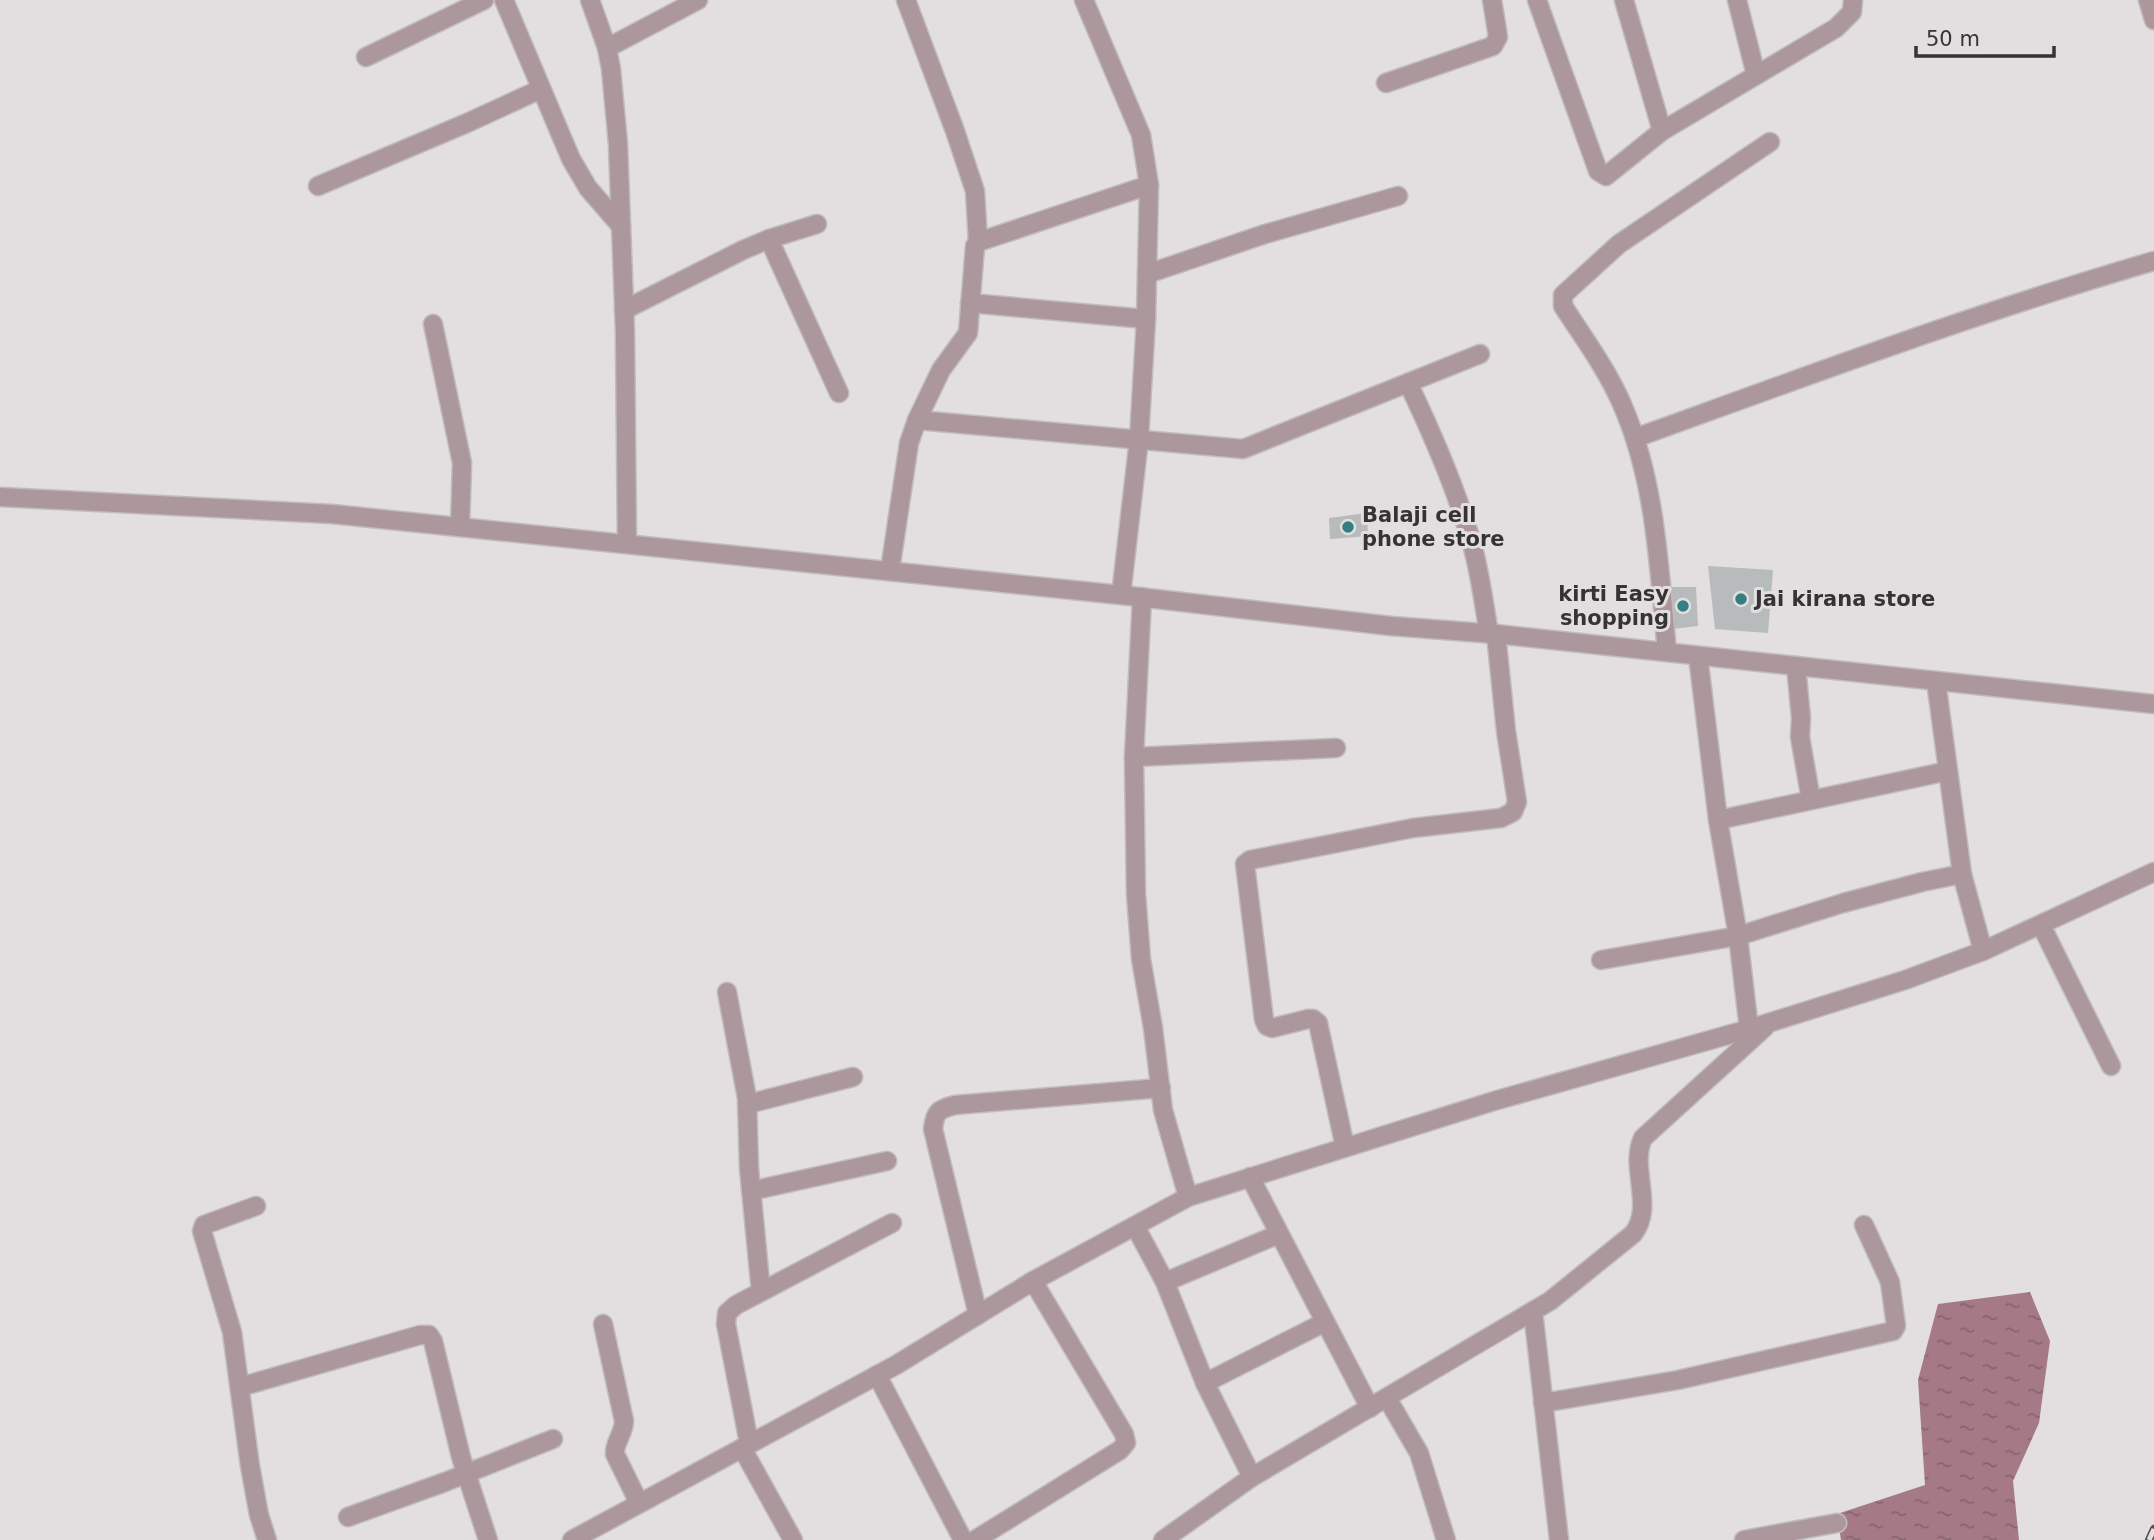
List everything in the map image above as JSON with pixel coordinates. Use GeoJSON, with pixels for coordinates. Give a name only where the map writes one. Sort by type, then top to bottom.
{"type":"FeatureCollection","features":[{"type":"Feature","properties":{"kind":"street"},"geometry":{"type":"LineString","coordinates":[[366,57],[484,0]]}},
{"type":"Feature","properties":{"kind":"street"},"geometry":{"type":"LineString","coordinates":[[504,0],[579,173],[621,226]]}},
{"type":"Feature","properties":{"kind":"street"},"geometry":{"type":"LineString","coordinates":[[590,0],[607,48],[618,144],[624,310],[627,543]]}},
{"type":"Feature","properties":{"kind":"street"},"geometry":{"type":"LineString","coordinates":[[607,48],[698,0]]}},
{"type":"Feature","properties":{"kind":"street"},"geometry":{"type":"LineString","coordinates":[[906,0],[975,191],[978,242]]}},
{"type":"Feature","properties":{"kind":"street"},"geometry":{"type":"LineString","coordinates":[[1084,0],[1141,135],[1149,185],[1146,319],[1139,439],[1121,595]]}},
{"type":"Feature","properties":{"kind":"street"},"geometry":{"type":"LineString","coordinates":[[1386,83],[1493,46],[1498,37],[1492,0]]}},
{"type":"Feature","properties":{"kind":"street"},"geometry":{"type":"LineString","coordinates":[[1537,0],[1598,171],[1602,175],[1607,175],[1662,131],[1836,28],[1852,12],[1853,0]]}},
{"type":"Feature","properties":{"kind":"street"},"geometry":{"type":"LineString","coordinates":[[1624,0],[1662,131]]}},
{"type":"Feature","properties":{"kind":"street"},"geometry":{"type":"LineString","coordinates":[[1737,0],[1756,75]]}},
{"type":"Feature","properties":{"kind":"street"},"geometry":{"type":"LineString","coordinates":[[2148,0],[2154,20]]}},
{"type":"Feature","properties":{"kind":"street"},"geometry":{"type":"LineString","coordinates":[[318,186],[541,89]]}},
{"type":"Feature","properties":{"kind":"street"},"geometry":{"type":"LineString","coordinates":[[1667,652],[1652,508],[1635,438],[1611,380],[1563,306],[1563,295],[1619,244],[1770,142]]}},
{"type":"Feature","properties":{"kind":"street"},"geometry":{"type":"LineString","coordinates":[[890,570],[909,443],[941,370],[967,336],[973,249],[978,242],[1149,185]]}},
{"type":"Feature","properties":{"kind":"street"},"geometry":{"type":"LineString","coordinates":[[1147,274],[1265,234],[1398,196]]}},
{"type":"Feature","properties":{"kind":"street"},"geometry":{"type":"LineString","coordinates":[[624,310],[706,267],[769,239],[817,224]]}},
{"type":"Feature","properties":{"kind":"street"},"geometry":{"type":"LineString","coordinates":[[769,239],[839,393]]}},
{"type":"Feature","properties":{"kind":"street"},"geometry":{"type":"LineString","coordinates":[[1635,438],[2070,285],[2154,261]]}},
{"type":"Feature","properties":{"kind":"street"},"geometry":{"type":"LineString","coordinates":[[970,303],[1146,319]]}},
{"type":"Feature","properties":{"kind":"street"},"geometry":{"type":"LineString","coordinates":[[433,324],[462,463],[460,527]]}},
{"type":"Feature","properties":{"kind":"street"},"geometry":{"type":"LineString","coordinates":[[917,420],[1243,449],[1480,354]]}},
{"type":"Feature","properties":{"kind":"street"},"geometry":{"type":"LineString","coordinates":[[1345,1147],[1318,1023],[1308,1019],[1272,1028],[1267,1026],[1264,1020],[1245,864],[1251,860],[1413,828],[1501,818],[1513,812],[1517,802],[1492,634],[1472,545],[1455,490],[1408,383]]}},
{"type":"Feature","properties":{"kind":"street"},"geometry":{"type":"LineString","coordinates":[[0,497],[332,514],[890,570],[2154,704]]}},
{"type":"Feature","properties":{"kind":"street"},"geometry":{"type":"LineString","coordinates":[[1142,597],[1134,757],[1136,894],[1141,959],[1163,1110],[1188,1197]]}},
{"type":"Feature","properties":{"kind":"street"},"geometry":{"type":"LineString","coordinates":[[1699,656],[1718,820],[1738,936],[1749,1029]]}},
{"type":"Feature","properties":{"kind":"street"},"geometry":{"type":"LineString","coordinates":[[1796,666],[1800,737],[1811,800]]}},
{"type":"Feature","properties":{"kind":"street"},"geometry":{"type":"LineString","coordinates":[[1936,681],[1962,874],[1983,951]]}},
{"type":"Feature","properties":{"kind":"street"},"geometry":{"type":"LineString","coordinates":[[1134,757],[1336,748]]}},
{"type":"Feature","properties":{"kind":"street"},"geometry":{"type":"LineString","coordinates":[[1718,820],[1948,771]]}},
{"type":"Feature","properties":{"kind":"street"},"geometry":{"type":"LineString","coordinates":[[572,1540],[877,1376],[1033,1281],[1188,1197],[1494,1101],[1749,1029],[1905,980],[1983,951],[2154,872]]}},
{"type":"Feature","properties":{"kind":"street"},"geometry":{"type":"LineString","coordinates":[[1601,960],[1738,936],[1843,903],[1962,874]]}},
{"type":"Feature","properties":{"kind":"street"},"geometry":{"type":"LineString","coordinates":[[2040,925],[2111,1066]]}},
{"type":"Feature","properties":{"kind":"street"},"geometry":{"type":"LineString","coordinates":[[727,992],[748,1104],[749,1168],[761,1292]]}},
{"type":"Feature","properties":{"kind":"street"},"geometry":{"type":"LineString","coordinates":[[1163,1540],[1186,1533],[1252,1476],[1550,1301],[1637,1230],[1642,1213],[1639,1153],[1643,1138],[1770,1022]]}},
{"type":"Feature","properties":{"kind":"street"},"geometry":{"type":"LineString","coordinates":[[748,1104],[853,1077]]}},
{"type":"Feature","properties":{"kind":"street"},"geometry":{"type":"LineString","coordinates":[[978,1315],[933,1129],[935,1117],[941,1109],[955,1105],[1161,1088]]}},
{"type":"Feature","properties":{"kind":"street"},"geometry":{"type":"LineString","coordinates":[[751,1191],[887,1161]]}},
{"type":"Feature","properties":{"kind":"street"},"geometry":{"type":"LineString","coordinates":[[1250,1177],[1370,1408]]}},
{"type":"Feature","properties":{"kind":"street"},"geometry":{"type":"LineString","coordinates":[[256,1206],[204,1225],[202,1231],[228,1317],[259,1516],[267,1540]]}},
{"type":"Feature","properties":{"kind":"street"},"geometry":{"type":"LineString","coordinates":[[793,1540],[745,1445],[725,1318],[730,1309],[892,1223]]}},
{"type":"Feature","properties":{"kind":"street"},"geometry":{"type":"LineString","coordinates":[[1543,1403],[1678,1380],[1893,1331],[1896,1326],[1890,1282],[1864,1225]]}},
{"type":"Feature","properties":{"kind":"street"},"geometry":{"type":"LineString","coordinates":[[1135,1226],[1165,1282],[1205,1383],[1252,1476]]}},
{"type":"Feature","properties":{"kind":"street"},"geometry":{"type":"LineString","coordinates":[[1165,1282],[1279,1234]]}},
{"type":"Feature","properties":{"kind":"street"},"geometry":{"type":"LineString","coordinates":[[975,1540],[1120,1450],[1126,1443],[1124,1434],[1033,1281]]}},
{"type":"Feature","properties":{"kind":"street"},"geometry":{"type":"LineString","coordinates":[[1533,1311],[1559,1540]]}},
{"type":"Feature","properties":{"kind":"street"},"geometry":{"type":"LineString","coordinates":[[1205,1383],[1325,1322]]}},
{"type":"Feature","properties":{"kind":"street"},"geometry":{"type":"LineString","coordinates":[[603,1324],[624,1424],[615,1454],[639,1503]]}},
{"type":"Feature","properties":{"kind":"street"},"geometry":{"type":"LineString","coordinates":[[240,1387],[427,1334],[433,1340],[465,1472],[488,1540]]}},
{"type":"Feature","properties":{"kind":"street"},"geometry":{"type":"LineString","coordinates":[[877,1376],[963,1540]]}},
{"type":"Feature","properties":{"kind":"street"},"geometry":{"type":"LineString","coordinates":[[1387,1398],[1419,1453],[1446,1540]]}},
{"type":"Feature","properties":{"kind":"street"},"geometry":{"type":"LineString","coordinates":[[348,1517],[553,1439]]}},
{"type":"Feature","properties":{"kind":"street"},"geometry":{"type":"LineString","coordinates":[[1744,1540],[1837,1523]]}},
{"type":"Feature","properties":{"kind":"water"},"geometry":{"type":"Polygon","coordinates":[[[2030,1292],[2050,1341],[2039,1423],[2013,1481],[2019,1540],[1841,1540],[1837,1514],[1925,1485],[1918,1380],[1938,1304],[2030,1292]]]}},
{"type":"Feature","properties":{"kind":"building","name":"Balaji cell phone store"},"geometry":{"type":"Polygon","coordinates":[[[1367,513],[1368,536],[1330,539],[1329,518],[1367,513]]]}},
{"type":"Feature","properties":{"kind":"building","name":"Jai kirana store"},"geometry":{"type":"Polygon","coordinates":[[[1708,566],[1773,570],[1768,633],[1715,629],[1708,566]]]}},
{"type":"Feature","properties":{"kind":"building","name":"kirti Easy shopping"},"geometry":{"type":"Polygon","coordinates":[[[1668,587],[1696,587],[1698,626],[1672,629],[1668,587]]]}},
{"type":"Feature","properties":{"kind":"railway"},"geometry":{"type":"LineString","coordinates":[[2149,1540],[2154,1529]]}},
{"type":"Feature","properties":{"kind":"place","name":"Balaji cell phone store"},"geometry":{"type":"Point","coordinates":[1348,527]}},
{"type":"Feature","properties":{"kind":"place","name":"Jai kirana store"},"geometry":{"type":"Point","coordinates":[1741,599]}},
{"type":"Feature","properties":{"kind":"place","name":"kirti Easy shopping"},"geometry":{"type":"Point","coordinates":[1683,606]}}]}
